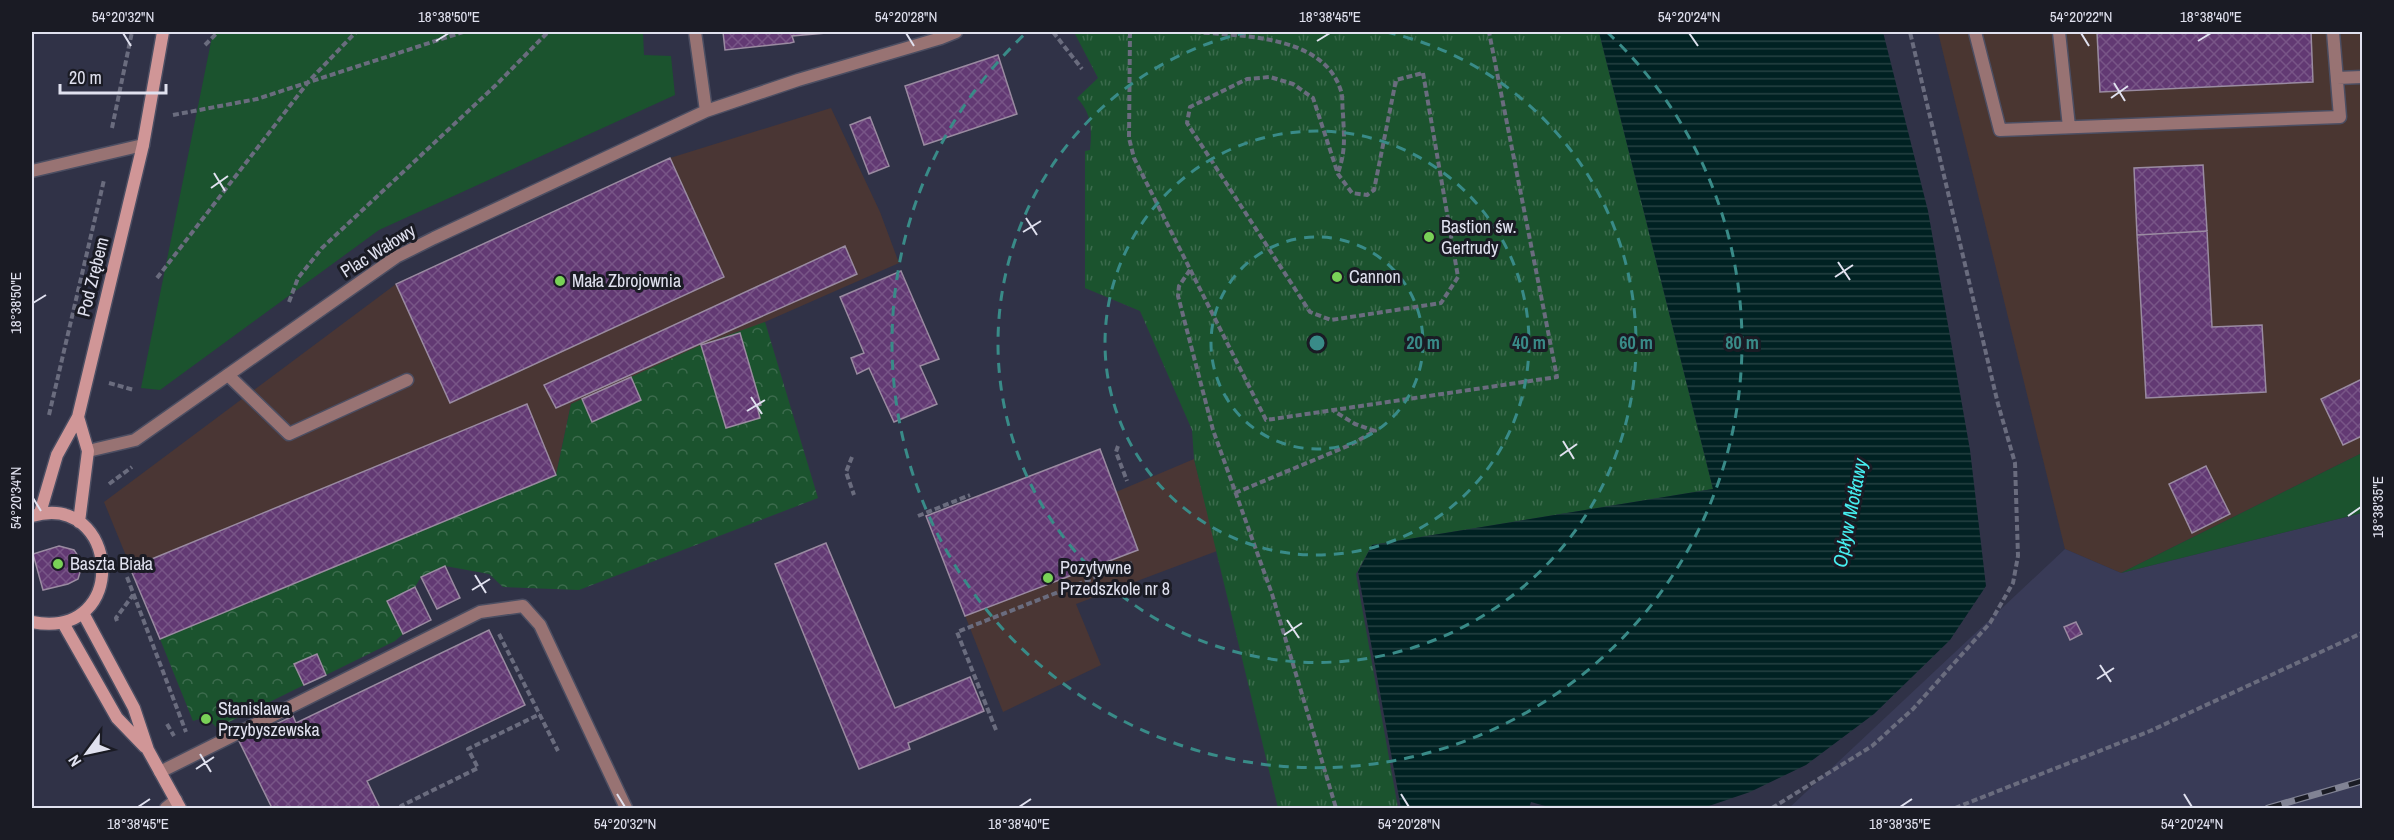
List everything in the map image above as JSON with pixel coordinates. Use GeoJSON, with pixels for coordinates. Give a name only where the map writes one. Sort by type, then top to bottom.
{"type":"FeatureCollection","features":[{"type":"Feature","properties":{"kind":"street","name":"Pod Zrębem"},"geometry":{"type":"LineString","coordinates":[[36,514],[57,455],[78,417],[143,145],[163,32]]}},
{"type":"Feature","properties":{"kind":"street"},"geometry":{"type":"LineString","coordinates":[[696,32],[706,111]]}},
{"type":"Feature","properties":{"kind":"street","name":"Plac Wałowy"},"geometry":{"type":"LineString","coordinates":[[88,452],[135,440],[396,257],[706,111],[798,80],[956,32]]}},
{"type":"Feature","properties":{"kind":"street"},"geometry":{"type":"LineString","coordinates":[[1975,32],[2000,130],[2340,117],[2333,32]]}},
{"type":"Feature","properties":{"kind":"street"},"geometry":{"type":"LineString","coordinates":[[2059,32],[2069,127]]}},
{"type":"Feature","properties":{"kind":"street"},"geometry":{"type":"LineString","coordinates":[[2337,78],[2362,77]]}},
{"type":"Feature","properties":{"kind":"street"},"geometry":{"type":"LineString","coordinates":[[32,171],[143,145]]}},
{"type":"Feature","properties":{"kind":"street"},"geometry":{"type":"LineString","coordinates":[[228,375],[289,434],[407,380]]}},
{"type":"Feature","properties":{"kind":"street","name":"Pod Zrębem"},"geometry":{"type":"LineString","coordinates":[[78,417],[88,452],[79,522]]}},
{"type":"Feature","properties":{"kind":"street"},"geometry":{"type":"LineString","coordinates":[[32,622],[46,625],[63,622],[83,613],[95,600],[102,584],[104,567],[101,549],[92,534],[79,522],[60,514],[36,514]]}},
{"type":"Feature","properties":{"kind":"street"},"geometry":{"type":"LineString","coordinates":[[160,772],[470,617],[487,611],[523,606],[540,625],[626,808]]}},
{"type":"Feature","properties":{"kind":"street"},"geometry":{"type":"LineString","coordinates":[[83,613],[134,708],[148,750],[178,804],[166,808]]}},
{"type":"Feature","properties":{"kind":"street"},"geometry":{"type":"LineString","coordinates":[[63,622],[117,718],[148,750]]}},
{"type":"Feature","properties":{"kind":"path"},"geometry":{"type":"LineString","coordinates":[[48,416],[109,153],[132,32]]}},
{"type":"Feature","properties":{"kind":"path"},"geometry":{"type":"LineString","coordinates":[[205,45],[218,32]]}},
{"type":"Feature","properties":{"kind":"path"},"geometry":{"type":"LineString","coordinates":[[157,278],[309,81],[356,32]]}},
{"type":"Feature","properties":{"kind":"path"},"geometry":{"type":"LineString","coordinates":[[148,117],[257,99],[463,32]]}},
{"type":"Feature","properties":{"kind":"path"},"geometry":{"type":"LineString","coordinates":[[274,342],[298,278],[322,248],[496,85],[548,32]]}},
{"type":"Feature","properties":{"kind":"path"},"geometry":{"type":"LineString","coordinates":[[1053,32],[1082,69]]}},
{"type":"Feature","properties":{"kind":"path"},"geometry":{"type":"LineString","coordinates":[[1130,32],[1129,138],[1134,158],[1266,420],[1557,377],[1489,32]]}},
{"type":"Feature","properties":{"kind":"path"},"geometry":{"type":"LineString","coordinates":[[1196,32],[1274,39],[1297,47],[1323,63],[1341,90],[1346,151],[1338,174]]}},
{"type":"Feature","properties":{"kind":"path"},"geometry":{"type":"LineString","coordinates":[[1772,808],[1872,746],[1913,709],[1990,623],[2013,583],[2018,556],[2015,463],[1998,404],[1910,32]]}},
{"type":"Feature","properties":{"kind":"path"},"geometry":{"type":"LineString","coordinates":[[1423,73],[1458,278],[1441,303],[1331,320],[1310,312],[1187,123],[1190,107],[1247,79],[1270,77],[1293,84],[1313,98],[1338,174],[1352,193],[1367,195],[1374,190],[1396,80],[1423,73]]}},
{"type":"Feature","properties":{"kind":"path"},"geometry":{"type":"LineString","coordinates":[[1190,269],[1179,286],[1178,296],[1213,430],[1272,594],[1336,808]]}},
{"type":"Feature","properties":{"kind":"path"},"geometry":{"type":"LineString","coordinates":[[1235,494],[1350,445],[1375,431],[1355,424],[1333,410]]}},
{"type":"Feature","properties":{"kind":"path"},"geometry":{"type":"LineString","coordinates":[[1118,446],[1116,452],[1127,481]]}},
{"type":"Feature","properties":{"kind":"path"},"geometry":{"type":"LineString","coordinates":[[852,457],[846,472],[854,495]]}},
{"type":"Feature","properties":{"kind":"path"},"geometry":{"type":"LineString","coordinates":[[918,516],[970,495]]}},
{"type":"Feature","properties":{"kind":"path"},"geometry":{"type":"LineString","coordinates":[[996,730],[957,632],[1132,563]]}},
{"type":"Feature","properties":{"kind":"path"},"geometry":{"type":"LineString","coordinates":[[125,573],[185,729]]}},
{"type":"Feature","properties":{"kind":"path"},"geometry":{"type":"LineString","coordinates":[[487,611],[558,751]]}},
{"type":"Feature","properties":{"kind":"path"},"geometry":{"type":"LineString","coordinates":[[1955,808],[2150,731],[2362,633]]}},
{"type":"Feature","properties":{"kind":"path"},"geometry":{"type":"LineString","coordinates":[[402,808],[401,806],[478,768],[468,749],[540,714]]}},
{"type":"Feature","properties":{"kind":"shaded area"},"geometry":{"type":"Polygon","coordinates":[[[1938,32],[2362,32],[2362,453],[2121,573],[2065,549],[1938,32]]]}},
{"type":"Feature","properties":{"kind":"shaded area"},"geometry":{"type":"Polygon","coordinates":[[[831,108],[880,212],[899,263],[571,404],[556,475],[160,639],[104,502],[396,284],[670,158],[831,108]]]}},
{"type":"Feature","properties":{"kind":"shaded area","name":"Pozytywne Przedszkole nr 8"},"geometry":{"type":"Polygon","coordinates":[[[1100,449],[1116,492],[1194,459],[1217,551],[1076,604],[1101,665],[1003,712],[926,516],[1100,449]]]}},
{"type":"Feature","properties":{"kind":"shaded area"},"geometry":{"type":"Polygon","coordinates":[[[2362,513],[2362,808],[1789,808],[2065,549],[2121,573],[2362,513]]]}},
{"type":"Feature","properties":{"kind":"green space"},"geometry":{"type":"Polygon","coordinates":[[[213,32],[643,32],[644,55],[671,56],[675,95],[379,230],[160,390],[141,388],[213,32]]]}},
{"type":"Feature","properties":{"kind":"green space"},"geometry":{"type":"Polygon","coordinates":[[[1074,32],[1599,32],[1713,489],[1372,545],[1356,574],[1398,808],[1278,808],[1194,459],[1192,430],[1140,311],[1085,288],[1085,151],[1090,150],[1091,129],[1086,110],[1077,98],[1098,78],[1074,32]]]}},
{"type":"Feature","properties":{"kind":"green space"},"geometry":{"type":"Polygon","coordinates":[[[765,322],[818,498],[579,590],[503,587],[489,574],[445,566],[421,577],[415,587],[387,601],[403,634],[395,641],[326,675],[317,654],[294,664],[304,685],[217,728],[206,717],[193,721],[160,639],[556,475],[571,404],[582,399],[592,421],[641,400],[631,377],[701,345],[765,322]]]}},
{"type":"Feature","properties":{"kind":"green space"},"geometry":{"type":"Polygon","coordinates":[[[2362,453],[2362,513],[2121,573],[2362,453]]]}},
{"type":"Feature","properties":{"kind":"water","name":"Opływ Motławy"},"geometry":{"type":"Polygon","coordinates":[[[1599,32],[1883,32],[1928,211],[1970,450],[1986,586],[1950,640],[1874,714],[1806,765],[1750,792],[1703,808],[1552,808],[1531,802],[1529,808],[1401,808],[1358,572],[1372,545],[1713,489],[1599,32]]]}},
{"type":"Feature","properties":{"kind":"building"},"geometry":{"type":"Polygon","coordinates":[[[723,32],[838,32],[792,36],[794,42],[790,43],[725,50],[723,32]]]}},
{"type":"Feature","properties":{"kind":"building"},"geometry":{"type":"Polygon","coordinates":[[[2097,32],[2311,32],[2313,82],[2100,92],[2097,32]]]}},
{"type":"Feature","properties":{"kind":"building"},"geometry":{"type":"Polygon","coordinates":[[[998,55],[1017,114],[924,145],[905,86],[998,55]]]}},
{"type":"Feature","properties":{"kind":"building"},"geometry":{"type":"Polygon","coordinates":[[[870,117],[889,166],[869,174],[850,125],[870,117]]]}},
{"type":"Feature","properties":{"kind":"building","name":"Mała Zbrojownia"},"geometry":{"type":"Polygon","coordinates":[[[670,158],[724,277],[450,403],[396,284],[670,158]]]}},
{"type":"Feature","properties":{"kind":"building"},"geometry":{"type":"Polygon","coordinates":[[[2203,165],[2207,231],[2137,235],[2134,168],[2203,165]]]}},
{"type":"Feature","properties":{"kind":"building"},"geometry":{"type":"Polygon","coordinates":[[[2207,231],[2212,327],[2262,325],[2266,392],[2146,398],[2137,235],[2207,231]]]}},
{"type":"Feature","properties":{"kind":"building"},"geometry":{"type":"Polygon","coordinates":[[[845,246],[857,274],[556,408],[544,385],[845,246]]]}},
{"type":"Feature","properties":{"kind":"building"},"geometry":{"type":"Polygon","coordinates":[[[901,271],[939,359],[920,366],[937,404],[894,422],[869,368],[857,374],[851,358],[864,353],[840,297],[901,271]]]}},
{"type":"Feature","properties":{"kind":"building"},"geometry":{"type":"Polygon","coordinates":[[[740,333],[761,405],[757,406],[760,418],[726,428],[701,345],[740,333]]]}},
{"type":"Feature","properties":{"kind":"building"},"geometry":{"type":"Polygon","coordinates":[[[631,377],[641,400],[592,422],[582,399],[631,377]]]}},
{"type":"Feature","properties":{"kind":"building"},"geometry":{"type":"Polygon","coordinates":[[[2362,379],[2362,436],[2343,445],[2321,399],[2362,379]]]}},
{"type":"Feature","properties":{"kind":"building"},"geometry":{"type":"Polygon","coordinates":[[[527,404],[556,475],[160,639],[130,568],[527,404]]]}},
{"type":"Feature","properties":{"kind":"building"},"geometry":{"type":"Polygon","coordinates":[[[1100,449],[1138,550],[965,616],[926,516],[1100,449]]]}},
{"type":"Feature","properties":{"kind":"building"},"geometry":{"type":"Polygon","coordinates":[[[2206,466],[2230,514],[2192,533],[2169,484],[2206,466]]]}},
{"type":"Feature","properties":{"kind":"building"},"geometry":{"type":"Polygon","coordinates":[[[826,543],[895,708],[970,677],[984,711],[908,743],[910,749],[859,769],[775,564],[826,543]]]}},
{"type":"Feature","properties":{"kind":"building","name":"Baszta Biała"},"geometry":{"type":"Polygon","coordinates":[[[59,546],[74,550],[80,559],[81,569],[78,579],[43,590],[33,554],[59,546]]]}},
{"type":"Feature","properties":{"kind":"building"},"geometry":{"type":"Polygon","coordinates":[[[445,566],[460,598],[437,609],[421,577],[445,566]]]}},
{"type":"Feature","properties":{"kind":"building"},"geometry":{"type":"Polygon","coordinates":[[[415,587],[431,620],[403,634],[387,601],[415,587]]]}},
{"type":"Feature","properties":{"kind":"building"},"geometry":{"type":"Polygon","coordinates":[[[2076,622],[2082,634],[2070,640],[2064,627],[2076,622]]]}},
{"type":"Feature","properties":{"kind":"building"},"geometry":{"type":"Polygon","coordinates":[[[489,630],[525,705],[367,781],[380,808],[272,808],[239,741],[293,716],[296,723],[489,630]]]}},
{"type":"Feature","properties":{"kind":"building"},"geometry":{"type":"Polygon","coordinates":[[[317,654],[326,675],[304,685],[294,664],[317,654]]]}},
{"type":"Feature","properties":{"kind":"railway"},"geometry":{"type":"LineString","coordinates":[[2268,808],[2362,781]]}},
{"type":"Feature","properties":{"kind":"place","name":"Bastion św. Gertrudy"},"geometry":{"type":"Point","coordinates":[1429,237]}},
{"type":"Feature","properties":{"kind":"place","name":"Cannon"},"geometry":{"type":"Point","coordinates":[1337,277]}},
{"type":"Feature","properties":{"kind":"place","name":"Mała Zbrojownia"},"geometry":{"type":"Point","coordinates":[560,281]}},
{"type":"Feature","properties":{"kind":"place","name":"Baszta Biała"},"geometry":{"type":"Point","coordinates":[58,564]}},
{"type":"Feature","properties":{"kind":"place","name":"Pozytywne Przedszkole nr 8"},"geometry":{"type":"Point","coordinates":[1048,578]}},
{"type":"Feature","properties":{"kind":"place","name":"Stanislawa Przybyszewska"},"geometry":{"type":"Point","coordinates":[206,719]}}]}
